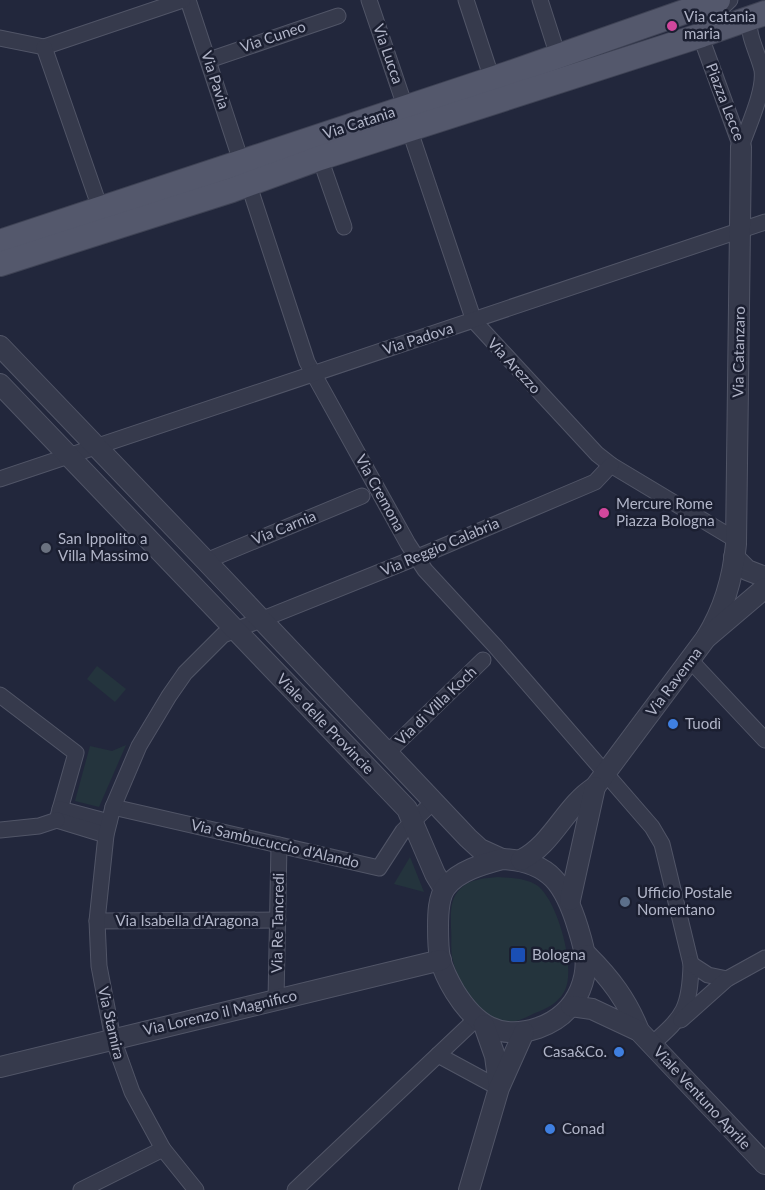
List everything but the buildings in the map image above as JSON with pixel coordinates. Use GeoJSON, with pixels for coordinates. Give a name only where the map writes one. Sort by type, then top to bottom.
{"type":"FeatureCollection","features":[{"type":"Feature","properties":{"kind":"main road","name":"Via Catania"},"geometry":{"type":"LineString","coordinates":[[0,264],[249,184],[320,158],[492,79],[718,0]]}},
{"type":"Feature","properties":{"kind":"main road","name":"Via Catania"},"geometry":{"type":"LineString","coordinates":[[0,242],[242,161],[409,118],[702,35],[757,16]]}},
{"type":"Feature","properties":{"kind":"street"},"geometry":{"type":"LineString","coordinates":[[0,38],[44,47],[185,0]]}},
{"type":"Feature","properties":{"kind":"street","name":"Via Pavia"},"geometry":{"type":"LineString","coordinates":[[185,0],[209,60],[242,161]]}},
{"type":"Feature","properties":{"kind":"street","name":"Via Lucca"},"geometry":{"type":"LineString","coordinates":[[369,0],[409,118]]}},
{"type":"Feature","properties":{"kind":"street"},"geometry":{"type":"LineString","coordinates":[[466,0],[492,79]]}},
{"type":"Feature","properties":{"kind":"street"},"geometry":{"type":"LineString","coordinates":[[540,0],[558,56]]}},
{"type":"Feature","properties":{"kind":"street"},"geometry":{"type":"LineString","coordinates":[[702,35],[710,21],[730,0]]}},
{"type":"Feature","properties":{"kind":"street","name":"Via Cuneo"},"geometry":{"type":"LineString","coordinates":[[209,60],[338,15]]}},
{"type":"Feature","properties":{"kind":"street","name":"Piazza Lecce"},"geometry":{"type":"LineString","coordinates":[[741,147],[761,94],[763,81],[762,68],[750,32],[757,16]]}},
{"type":"Feature","properties":{"kind":"street","name":"Piazza Lecce"},"geometry":{"type":"LineString","coordinates":[[702,35],[702,44],[741,147]]}},
{"type":"Feature","properties":{"kind":"street"},"geometry":{"type":"LineString","coordinates":[[44,47],[100,208]]}},
{"type":"Feature","properties":{"kind":"street","name":"Via Arezzo"},"geometry":{"type":"LineString","coordinates":[[409,118],[413,140],[474,321],[589,446],[611,465],[735,549]]}},
{"type":"Feature","properties":{"kind":"street","name":"Via Catanzaro"},"geometry":{"type":"LineString","coordinates":[[706,638],[719,615],[728,591],[735,549],[741,147]]}},
{"type":"Feature","properties":{"kind":"street"},"geometry":{"type":"LineString","coordinates":[[320,158],[345,226]]}},
{"type":"Feature","properties":{"kind":"street","name":"Via Cremona"},"geometry":{"type":"LineString","coordinates":[[242,161],[307,362],[416,558],[600,780],[652,827],[662,844],[691,964],[686,1007],[676,1023]]}},
{"type":"Feature","properties":{"kind":"street","name":"Via Padova"},"geometry":{"type":"LineString","coordinates":[[95,446],[765,222]]}},
{"type":"Feature","properties":{"kind":"street","name":"Viale delle Provincie"},"geometry":{"type":"LineString","coordinates":[[0,346],[473,844],[501,859]]}},
{"type":"Feature","properties":{"kind":"street","name":"Viale delle Provincie"},"geometry":{"type":"LineString","coordinates":[[0,384],[406,809],[444,889]]}},
{"type":"Feature","properties":{"kind":"street"},"geometry":{"type":"LineString","coordinates":[[0,479],[95,446]]}},
{"type":"Feature","properties":{"kind":"street","name":"Via Reggio Calabria"},"geometry":{"type":"LineString","coordinates":[[262,620],[595,482],[611,465]]}},
{"type":"Feature","properties":{"kind":"street","name":"Via Carnia"},"geometry":{"type":"LineString","coordinates":[[206,561],[362,496]]}},
{"type":"Feature","properties":{"kind":"street"},"geometry":{"type":"LineString","coordinates":[[735,549],[751,572],[765,577]]}},
{"type":"Feature","properties":{"kind":"street"},"geometry":{"type":"LineString","coordinates":[[728,591],[765,582]]}},
{"type":"Feature","properties":{"kind":"street","name":"Via Ravenna"},"geometry":{"type":"LineString","coordinates":[[600,780],[706,638],[765,588]]}},
{"type":"Feature","properties":{"kind":"street"},"geometry":{"type":"LineString","coordinates":[[234,629],[262,620]]}},
{"type":"Feature","properties":{"kind":"street","name":"Via Stamira"},"geometry":{"type":"LineString","coordinates":[[196,1190],[163,1149],[132,1092],[113,1039],[99,966],[97,921],[109,822],[134,756],[185,673],[216,641],[234,629]]}},
{"type":"Feature","properties":{"kind":"street","name":"Via di Villa Koch"},"geometry":{"type":"LineString","coordinates":[[388,752],[483,660]]}},
{"type":"Feature","properties":{"kind":"street"},"geometry":{"type":"LineString","coordinates":[[691,661],[765,740]]}},
{"type":"Feature","properties":{"kind":"street"},"geometry":{"type":"LineString","coordinates":[[0,695],[75,753],[58,814],[39,826],[0,830]]}},
{"type":"Feature","properties":{"kind":"street"},"geometry":{"type":"LineString","coordinates":[[521,860],[538,848],[576,803],[600,780]]}},
{"type":"Feature","properties":{"kind":"street"},"geometry":{"type":"LineString","coordinates":[[570,900],[600,780]]}},
{"type":"Feature","properties":{"kind":"street"},"geometry":{"type":"LineString","coordinates":[[412,820],[434,801]]}},
{"type":"Feature","properties":{"kind":"street","name":"Via Sambucuccio d'Alando"},"geometry":{"type":"LineString","coordinates":[[58,814],[279,845],[379,868],[412,820]]}},
{"type":"Feature","properties":{"kind":"street","name":"Via Re Tancredi"},"geometry":{"type":"LineString","coordinates":[[276,1000],[279,845]]}},
{"type":"Feature","properties":{"kind":"street"},"geometry":{"type":"LineString","coordinates":[[480,1022],[502,1031],[524,1032],[556,1020],[571,1006],[583,982],[587,955],[570,900],[558,883],[547,873],[521,860],[501,859],[457,876],[444,889],[438,921],[441,960],[454,989],[480,1022],[496,1061],[496,1096]]}},
{"type":"Feature","properties":{"kind":"street","name":"Via Isabella d'Aragona"},"geometry":{"type":"LineString","coordinates":[[97,921],[278,920]]}},
{"type":"Feature","properties":{"kind":"street"},"geometry":{"type":"LineString","coordinates":[[587,955],[608,976],[624,998],[645,1038]]}},
{"type":"Feature","properties":{"kind":"street"},"geometry":{"type":"LineString","coordinates":[[645,1038],[685,1018],[727,980],[765,958]]}},
{"type":"Feature","properties":{"kind":"street","name":"Via Lorenzo il Magnifico"},"geometry":{"type":"LineString","coordinates":[[0,1067],[441,960]]}},
{"type":"Feature","properties":{"kind":"street"},"geometry":{"type":"LineString","coordinates":[[691,964],[708,975],[727,980]]}},
{"type":"Feature","properties":{"kind":"street"},"geometry":{"type":"LineString","coordinates":[[571,1006],[592,1009],[645,1038]]}},
{"type":"Feature","properties":{"kind":"street"},"geometry":{"type":"LineString","coordinates":[[295,1190],[438,1055],[480,1022]]}},
{"type":"Feature","properties":{"kind":"street"},"geometry":{"type":"LineString","coordinates":[[470,1190],[496,1096],[524,1032]]}},
{"type":"Feature","properties":{"kind":"street","name":"Viale Ventuno Aprile"},"geometry":{"type":"LineString","coordinates":[[645,1038],[765,1164]]}},
{"type":"Feature","properties":{"kind":"street"},"geometry":{"type":"LineString","coordinates":[[438,1055],[496,1096]]}},
{"type":"Feature","properties":{"kind":"street"},"geometry":{"type":"LineString","coordinates":[[81,1190],[163,1149]]}},
{"type":"Feature","properties":{"kind":"shaded area"},"geometry":{"type":"Polygon","coordinates":[[[97,666],[126,689],[115,702],[87,679],[97,666]]]}},
{"type":"Feature","properties":{"kind":"shaded area"},"geometry":{"type":"Polygon","coordinates":[[[126,745],[99,807],[75,801],[90,746],[112,751],[126,745]]]}},
{"type":"Feature","properties":{"kind":"shaded area"},"geometry":{"type":"Polygon","coordinates":[[[410,857],[424,892],[394,884],[410,857]]]}},
{"type":"Feature","properties":{"kind":"shaded area"},"geometry":{"type":"Polygon","coordinates":[[[498,877],[524,880],[538,886],[552,906],[567,953],[567,982],[561,996],[547,1007],[512,1022],[499,1020],[489,1015],[472,1000],[460,981],[452,953],[451,913],[456,893],[473,881],[498,877]]]}},
{"type":"Feature","properties":{"kind":"place","name":"Via catania maria"},"geometry":{"type":"Point","coordinates":[672,26]}},
{"type":"Feature","properties":{"kind":"place","name":"Mercure Rome Piazza Bologna"},"geometry":{"type":"Point","coordinates":[604,513]}},
{"type":"Feature","properties":{"kind":"place","name":"San Ippolito a Villa Massimo"},"geometry":{"type":"Point","coordinates":[46,548]}},
{"type":"Feature","properties":{"kind":"place","name":"Tuodì"},"geometry":{"type":"Point","coordinates":[673,724]}},
{"type":"Feature","properties":{"kind":"place","name":"Ufficio Postale Nomentano"},"geometry":{"type":"Point","coordinates":[625,902]}},
{"type":"Feature","properties":{"kind":"place","name":"Bologna"},"geometry":{"type":"Point","coordinates":[518,955]}},
{"type":"Feature","properties":{"kind":"place","name":"Casa&Co."},"geometry":{"type":"Point","coordinates":[619,1052]}},
{"type":"Feature","properties":{"kind":"place","name":"Conad"},"geometry":{"type":"Point","coordinates":[550,1129]}}]}
